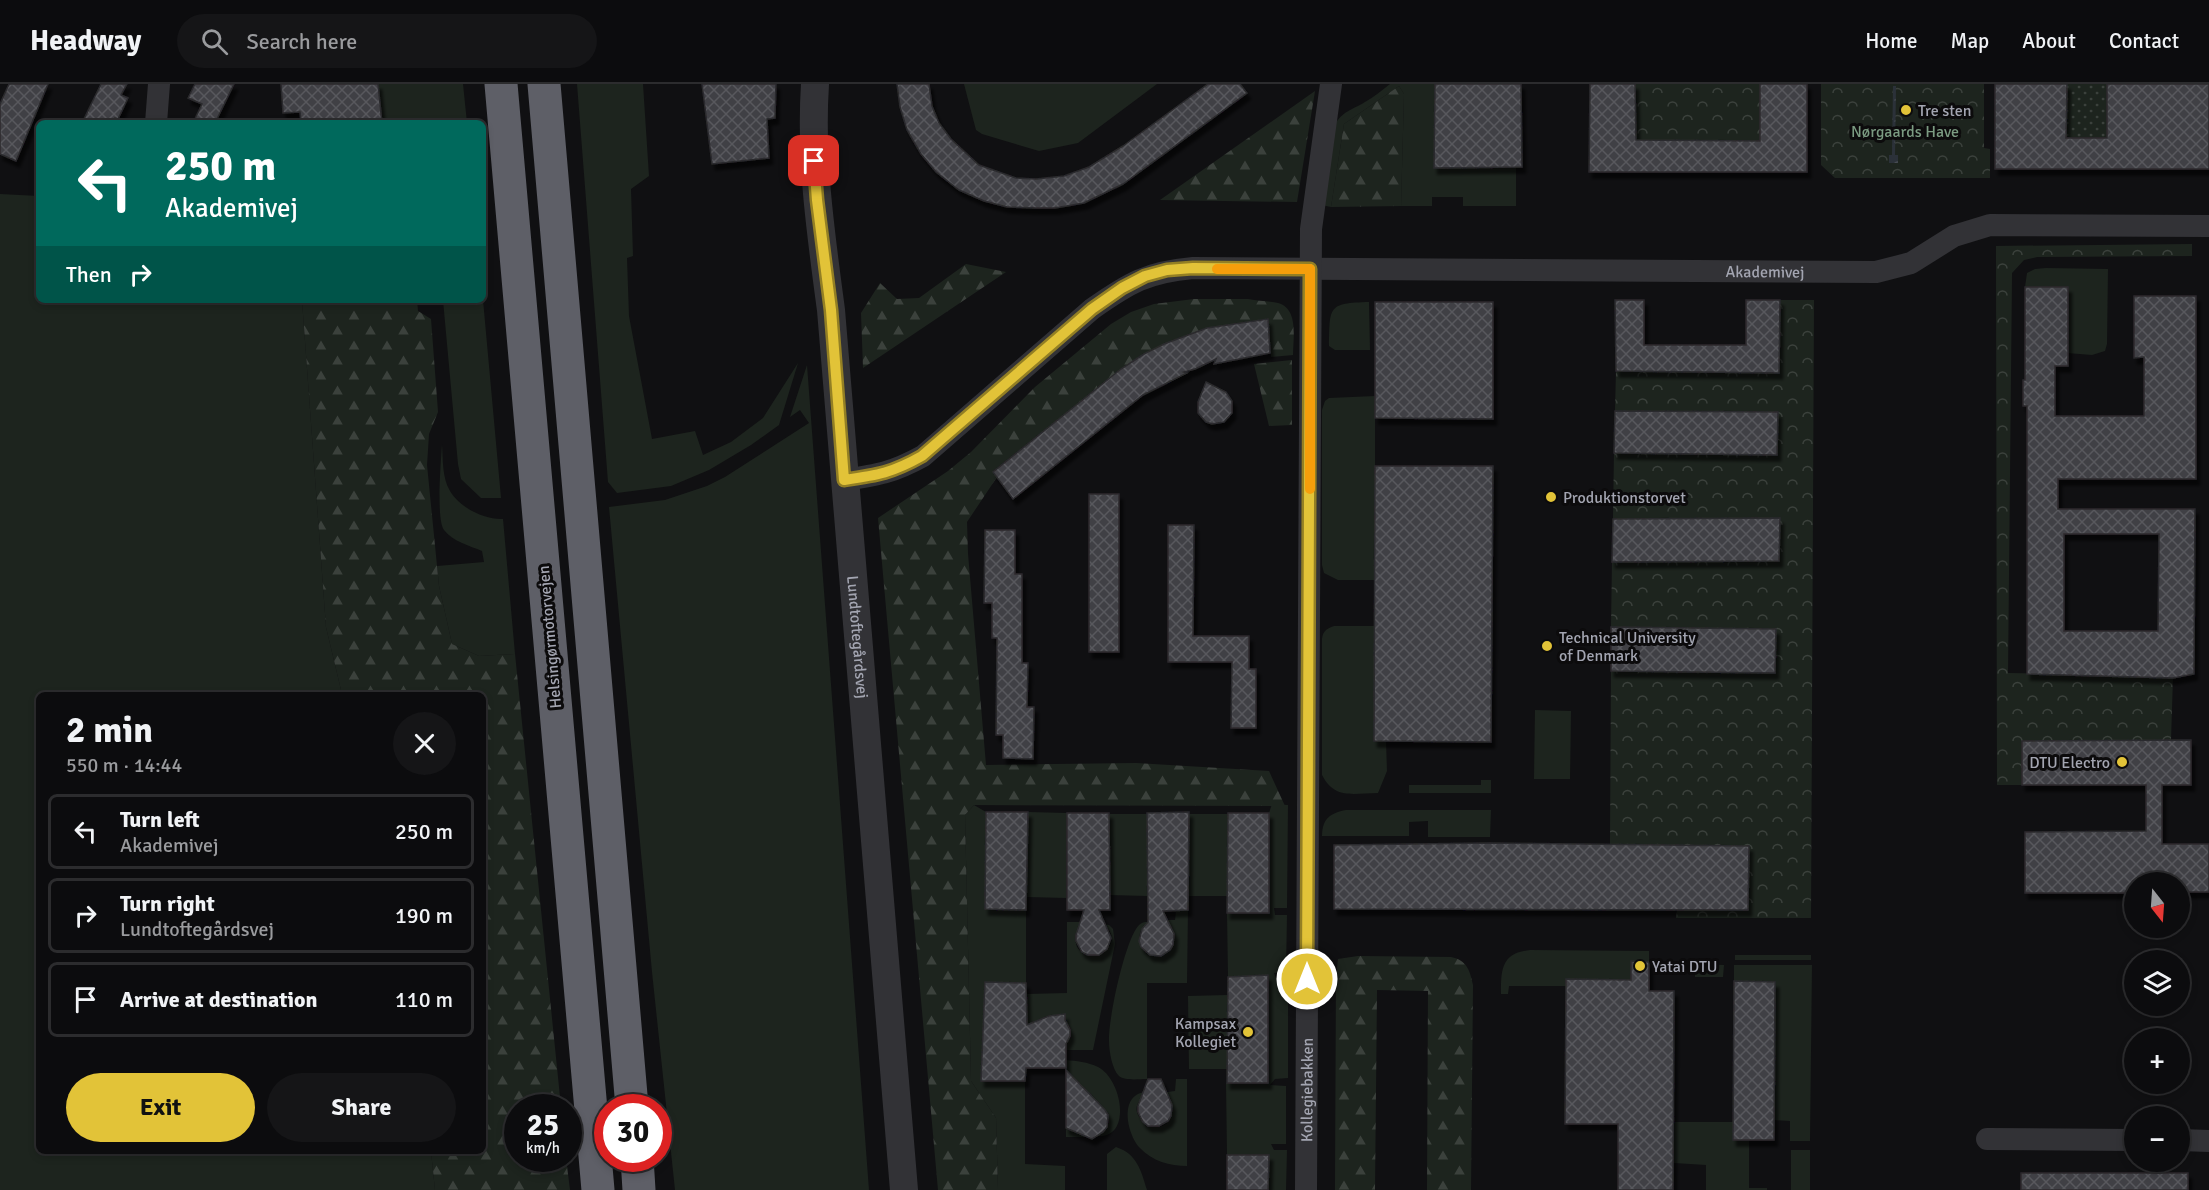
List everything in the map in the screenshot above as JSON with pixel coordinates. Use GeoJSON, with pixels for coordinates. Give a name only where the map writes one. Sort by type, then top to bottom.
{"type":"FeatureCollection","features":[{"type":"Feature","properties":{"kind":"highway","name":"Helsingørmotorvejen"},"geometry":{"type":"LineString","coordinates":[[501,84],[598,1190]]}},
{"type":"Feature","properties":{"kind":"highway"},"geometry":{"type":"LineString","coordinates":[[544,84],[631,1094]]}},
{"type":"Feature","properties":{"kind":"highway"},"geometry":{"type":"LineString","coordinates":[[637,1172],[639,1190]]}},
{"type":"Feature","properties":{"kind":"street"},"geometry":{"type":"LineString","coordinates":[[156,120],[159,84]]}},
{"type":"Feature","properties":{"kind":"street","name":"Lundtoftegårdsvej"},"geometry":{"type":"LineString","coordinates":[[815,84],[812,122],[817,200],[831,310],[904,1190]]}},
{"type":"Feature","properties":{"kind":"street"},"geometry":{"type":"LineString","coordinates":[[1310,269],[1312,211],[1331,84]]}},
{"type":"Feature","properties":{"kind":"street","name":"Akademivej"},"geometry":{"type":"LineString","coordinates":[[844,480],[882,475],[902,468],[922,456],[1092,309],[1122,288],[1145,276],[1167,270],[1193,268],[1876,272],[1911,263],[1954,236],[1990,225],[2209,226]]}},
{"type":"Feature","properties":{"kind":"street","name":"Kollegiebakken"},"geometry":{"type":"LineString","coordinates":[[1306,1190],[1310,269]]}},
{"type":"Feature","properties":{"kind":"street"},"geometry":{"type":"LineString","coordinates":[[1987,1139],[2124,1140]]}},
{"type":"Feature","properties":{"kind":"street"},"geometry":{"type":"LineString","coordinates":[[2190,1140],[2209,1141]]}},
{"type":"Feature","properties":{"kind":"green space"},"geometry":{"type":"Polygon","coordinates":[[[378,84],[463,84],[467,120],[382,120],[378,84]]]}},
{"type":"Feature","properties":{"kind":"green space"},"geometry":{"type":"Polygon","coordinates":[[[577,84],[643,84],[649,176],[631,189],[633,256],[627,258],[629,316],[652,439],[695,431],[703,455],[731,442],[763,418],[798,363],[779,425],[709,470],[671,486],[617,493],[608,482],[577,84]]]}},
{"type":"Feature","properties":{"kind":"green space"},"geometry":{"type":"Polygon","coordinates":[[[964,84],[1157,84],[1078,143],[1039,151],[982,134],[976,130],[964,84]]]}},
{"type":"Feature","properties":{"kind":"green space"},"geometry":{"type":"Polygon","coordinates":[[[1390,84],[1435,84],[1434,167],[1516,167],[1516,206],[1463,206],[1463,197],[1432,197],[1432,206],[1401,206],[1404,94],[1399,86],[1344,124],[1331,207],[1321,205],[1334,126],[1344,114],[1390,84]]]}},
{"type":"Feature","properties":{"kind":"green space"},"geometry":{"type":"Polygon","coordinates":[[[1635,84],[1760,84],[1760,141],[1636,140],[1635,84]]]}},
{"type":"Feature","properties":{"kind":"green space","name":"Nørgaards Have"},"geometry":{"type":"Polygon","coordinates":[[[1821,84],[1984,84],[1984,148],[1990,149],[1990,178],[1835,178],[1821,165],[1821,84]]]}},
{"type":"Feature","properties":{"kind":"green space"},"geometry":{"type":"Polygon","coordinates":[[[2067,84],[2107,84],[2107,138],[2066,138],[2067,84]]]}},
{"type":"Feature","properties":{"kind":"green space"},"geometry":{"type":"Polygon","coordinates":[[[1399,86],[1404,94],[1401,206],[1331,207],[1344,124],[1399,86]]]}},
{"type":"Feature","properties":{"kind":"green space"},"geometry":{"type":"Polygon","coordinates":[[[1315,91],[1297,202],[1160,200],[1315,91]]]}},
{"type":"Feature","properties":{"kind":"green space"},"geometry":{"type":"Polygon","coordinates":[[[0,194],[36,196],[36,303],[302,303],[326,627],[342,692],[36,692],[36,1154],[431,1154],[435,1190],[0,1190],[0,194]]]}},
{"type":"Feature","properties":{"kind":"green space"},"geometry":{"type":"Polygon","coordinates":[[[2192,244],[2192,256],[2037,257],[2024,260],[2012,273],[2008,673],[2173,676],[2171,740],[2022,741],[2022,785],[1997,785],[1996,246],[2192,244]]]}},
{"type":"Feature","properties":{"kind":"green space"},"geometry":{"type":"Polygon","coordinates":[[[966,264],[1006,272],[863,368],[861,313],[880,283],[897,299],[919,298],[966,264]]]}},
{"type":"Feature","properties":{"kind":"green space"},"geometry":{"type":"Polygon","coordinates":[[[2035,269],[2108,269],[2105,351],[2092,355],[2067,353],[2068,288],[2025,287],[2027,273],[2035,269]]]}},
{"type":"Feature","properties":{"kind":"green space"},"geometry":{"type":"Polygon","coordinates":[[[1194,299],[1248,299],[1285,306],[1292,318],[1293,355],[1271,357],[1268,319],[1207,328],[1144,354],[1121,369],[993,471],[997,477],[967,522],[968,554],[986,765],[1136,763],[1269,771],[1285,806],[974,805],[965,815],[971,1081],[996,1118],[998,1190],[938,1190],[878,518],[948,471],[971,452],[1035,387],[1111,324],[1131,312],[1154,304],[1194,299]]]}},
{"type":"Feature","properties":{"kind":"green space"},"geometry":{"type":"Polygon","coordinates":[[[1780,300],[1814,300],[1811,918],[1676,918],[1677,910],[1748,910],[1748,846],[1610,844],[1611,671],[1775,673],[1776,629],[1611,627],[1612,562],[1779,561],[1780,518],[1613,519],[1614,453],[1776,455],[1777,412],[1615,411],[1616,371],[1779,373],[1780,300]]]}},
{"type":"Feature","properties":{"kind":"green space"},"geometry":{"type":"Polygon","coordinates":[[[1369,302],[1370,350],[1335,350],[1329,346],[1331,315],[1334,310],[1345,304],[1369,302]]]}},
{"type":"Feature","properties":{"kind":"green space"},"geometry":{"type":"Polygon","coordinates":[[[302,303],[417,303],[418,311],[431,319],[438,412],[429,434],[427,465],[439,586],[452,644],[479,656],[515,654],[560,1094],[504,1094],[504,1172],[568,1172],[570,1190],[435,1190],[431,1154],[486,1154],[486,692],[342,692],[326,627],[302,303]]]}},
{"type":"Feature","properties":{"kind":"green space"},"geometry":{"type":"Polygon","coordinates":[[[443,303],[483,303],[501,498],[481,498],[461,479],[443,303]]]}},
{"type":"Feature","properties":{"kind":"green space"},"geometry":{"type":"Polygon","coordinates":[[[1292,360],[1292,425],[1269,426],[1254,364],[1292,360]]]}},
{"type":"Feature","properties":{"kind":"green space"},"geometry":{"type":"Polygon","coordinates":[[[807,365],[869,1190],[675,1190],[672,1162],[672,1094],[665,1094],[609,507],[665,500],[707,486],[725,477],[809,423],[800,410],[790,417],[807,365]]]}},
{"type":"Feature","properties":{"kind":"green space"},"geometry":{"type":"Polygon","coordinates":[[[1375,396],[1375,580],[1338,580],[1324,573],[1322,565],[1322,410],[1325,401],[1329,398],[1375,396]]]}},
{"type":"Feature","properties":{"kind":"green space"},"geometry":{"type":"Polygon","coordinates":[[[442,444],[443,468],[454,497],[474,512],[503,519],[515,654],[479,656],[452,644],[439,586],[437,566],[484,562],[482,551],[461,543],[444,530],[440,514],[442,444]]]}},
{"type":"Feature","properties":{"kind":"green space"},"geometry":{"type":"Polygon","coordinates":[[[1334,626],[1375,626],[1374,741],[1386,741],[1387,771],[1378,793],[1339,792],[1327,783],[1322,775],[1322,639],[1325,631],[1334,626]]]}},
{"type":"Feature","properties":{"kind":"green space"},"geometry":{"type":"Polygon","coordinates":[[[1535,710],[1571,711],[1570,779],[1534,779],[1535,710]]]}},
{"type":"Feature","properties":{"kind":"green space"},"geometry":{"type":"Polygon","coordinates":[[[1481,780],[1491,780],[1491,793],[1409,793],[1409,785],[1481,785],[1481,780]]]}},
{"type":"Feature","properties":{"kind":"green space"},"geometry":{"type":"Polygon","coordinates":[[[1272,804],[1288,805],[1287,908],[1274,908],[1275,915],[1287,915],[1286,972],[1274,973],[1276,978],[1288,978],[1288,1078],[1275,1079],[1270,1085],[1286,1086],[1286,1144],[1271,1144],[1274,1150],[1287,1150],[1286,1190],[1268,1190],[1268,1155],[1227,1155],[1226,1083],[1268,1083],[1268,976],[1228,977],[1227,913],[1269,912],[1269,813],[1272,804]]]}},
{"type":"Feature","properties":{"kind":"green space"},"geometry":{"type":"Polygon","coordinates":[[[974,805],[986,812],[985,909],[1026,910],[1026,983],[985,982],[981,1081],[1025,1081],[1025,1164],[1065,1166],[1065,1190],[998,1190],[996,1118],[971,1081],[965,815],[974,805]]]}},
{"type":"Feature","properties":{"kind":"green space"},"geometry":{"type":"Polygon","coordinates":[[[1346,810],[1491,810],[1490,837],[1428,837],[1428,821],[1409,822],[1409,836],[1322,836],[1325,821],[1336,813],[1346,810]]]}},
{"type":"Feature","properties":{"kind":"green space"},"geometry":{"type":"Polygon","coordinates":[[[1028,812],[1067,813],[1066,898],[1027,897],[1028,812]]]}},
{"type":"Feature","properties":{"kind":"green space"},"geometry":{"type":"Polygon","coordinates":[[[1109,814],[1147,814],[1147,896],[1109,895],[1109,814]]]}},
{"type":"Feature","properties":{"kind":"green space"},"geometry":{"type":"Polygon","coordinates":[[[1189,814],[1228,814],[1227,896],[1188,896],[1189,814]]]}},
{"type":"Feature","properties":{"kind":"green space"},"geometry":{"type":"Polygon","coordinates":[[[1188,910],[1187,983],[1147,983],[1147,1079],[1122,1078],[1114,1069],[1111,1060],[1109,1031],[1118,980],[1128,946],[1139,925],[1152,922],[1141,930],[1139,939],[1141,946],[1151,955],[1164,954],[1170,949],[1174,940],[1167,920],[1175,920],[1176,911],[1188,910]]]}},
{"type":"Feature","properties":{"kind":"green space"},"geometry":{"type":"Polygon","coordinates":[[[1067,922],[1087,922],[1076,937],[1077,947],[1082,952],[1090,954],[1107,949],[1111,943],[1111,934],[1104,924],[1113,929],[1115,944],[1093,1050],[1057,1050],[1068,1042],[1069,1030],[1064,1020],[1054,1015],[1042,1019],[1027,1049],[1027,994],[1067,993],[1067,922]]]}},
{"type":"Feature","properties":{"kind":"green space"},"geometry":{"type":"Polygon","coordinates":[[[1530,950],[1649,951],[1649,980],[1566,979],[1566,986],[1509,986],[1508,994],[1501,994],[1501,977],[1508,959],[1520,952],[1530,950]]]}},
{"type":"Feature","properties":{"kind":"green space"},"geometry":{"type":"Polygon","coordinates":[[[1735,955],[1811,955],[1811,960],[1735,960],[1735,955]]]}},
{"type":"Feature","properties":{"kind":"green space"},"geometry":{"type":"Polygon","coordinates":[[[1358,956],[1451,957],[1464,963],[1469,971],[1473,985],[1471,1190],[1427,1190],[1428,991],[1377,990],[1375,1190],[1335,1190],[1336,977],[1338,959],[1358,956]]]}},
{"type":"Feature","properties":{"kind":"green space"},"geometry":{"type":"Polygon","coordinates":[[[1695,964],[1724,965],[1723,977],[1695,977],[1695,964]]]}},
{"type":"Feature","properties":{"kind":"green space"},"geometry":{"type":"Polygon","coordinates":[[[1734,965],[1812,965],[1810,1141],[1790,1141],[1790,1121],[1774,1120],[1734,981],[1734,965]]]}},
{"type":"Feature","properties":{"kind":"green space"},"geometry":{"type":"Polygon","coordinates":[[[1227,995],[1227,1069],[1189,1069],[1188,996],[1227,995]]]}},
{"type":"Feature","properties":{"kind":"green space"},"geometry":{"type":"Polygon","coordinates":[[[1066,1060],[1098,1067],[1113,1083],[1120,1107],[1119,1119],[1116,1128],[1108,1134],[1097,1136],[1105,1128],[1108,1119],[1101,1106],[1095,1103],[1077,1131],[1087,1137],[1066,1137],[1066,1060]]]}},
{"type":"Feature","properties":{"kind":"green space"},"geometry":{"type":"Polygon","coordinates":[[[1176,1079],[1187,1079],[1187,1166],[1162,1162],[1145,1153],[1135,1141],[1129,1123],[1129,1105],[1133,1098],[1140,1093],[1150,1092],[1139,1101],[1137,1110],[1140,1118],[1147,1124],[1164,1125],[1171,1118],[1172,1105],[1160,1093],[1175,1091],[1176,1079]]]}},
{"type":"Feature","properties":{"kind":"green space"},"geometry":{"type":"Polygon","coordinates":[[[1674,1122],[1733,1122],[1733,1140],[1749,1140],[1749,1188],[1767,1188],[1767,1190],[1706,1190],[1706,1165],[1674,1163],[1674,1122]]]}},
{"type":"Feature","properties":{"kind":"green space"},"geometry":{"type":"Polygon","coordinates":[[[1116,1147],[1133,1158],[1140,1169],[1147,1190],[1107,1190],[1107,1154],[1116,1147]]]}},
{"type":"Feature","properties":{"kind":"green space"},"geometry":{"type":"Polygon","coordinates":[[[1791,1150],[1810,1150],[1810,1190],[1791,1190],[1791,1150]]]}},
{"type":"Feature","properties":{"kind":"water"},"geometry":{"type":"Polygon","coordinates":[[[1893,86],[1896,86],[1895,155],[1898,155],[1898,163],[1889,163],[1889,155],[1892,155],[1893,86]]]}},
{"type":"Feature","properties":{"kind":"building"},"geometry":{"type":"Polygon","coordinates":[[[9,84],[48,84],[16,161],[0,154],[0,104],[9,84]]]}},
{"type":"Feature","properties":{"kind":"building"},"geometry":{"type":"Polygon","coordinates":[[[101,84],[127,84],[121,95],[128,98],[118,119],[83,120],[101,84]]]}},
{"type":"Feature","properties":{"kind":"building"},"geometry":{"type":"Polygon","coordinates":[[[195,84],[234,84],[216,120],[194,120],[202,104],[188,98],[195,84]]]}},
{"type":"Feature","properties":{"kind":"building"},"geometry":{"type":"Polygon","coordinates":[[[281,84],[378,84],[382,120],[301,120],[300,112],[283,113],[281,84]]]}},
{"type":"Feature","properties":{"kind":"building"},"geometry":{"type":"Polygon","coordinates":[[[702,84],[776,84],[775,118],[767,119],[769,158],[712,164],[702,84]]]}},
{"type":"Feature","properties":{"kind":"building"},"geometry":{"type":"Polygon","coordinates":[[[897,84],[929,84],[932,106],[939,123],[951,139],[979,165],[1016,178],[1036,179],[1064,176],[1089,167],[1123,146],[1208,84],[1240,84],[1247,93],[1123,184],[1084,203],[1055,208],[1036,208],[1007,207],[984,201],[959,190],[936,172],[921,154],[907,130],[900,107],[897,84]]]}},
{"type":"Feature","properties":{"kind":"building"},"geometry":{"type":"Polygon","coordinates":[[[1435,84],[1521,84],[1522,167],[1434,168],[1435,84]]]}},
{"type":"Feature","properties":{"kind":"building"},"geometry":{"type":"Polygon","coordinates":[[[1590,84],[1635,84],[1636,140],[1760,141],[1760,84],[1807,84],[1807,172],[1589,172],[1590,84]]]}},
{"type":"Feature","properties":{"kind":"building"},"geometry":{"type":"Polygon","coordinates":[[[1995,84],[2067,84],[2066,138],[2107,138],[2107,84],[2209,84],[2209,169],[1995,169],[1995,84]]]}},
{"type":"Feature","properties":{"kind":"building"},"geometry":{"type":"Polygon","coordinates":[[[2025,287],[2068,287],[2068,366],[2055,366],[2055,416],[2144,416],[2144,357],[2134,358],[2134,296],[2196,296],[2196,479],[2058,479],[2058,509],[2195,509],[2194,674],[2173,678],[2027,674],[2027,406],[2023,406],[2023,380],[2025,380],[2025,287]],[[2064,534],[2064,631],[2158,631],[2159,534],[2064,534]]]}},
{"type":"Feature","properties":{"kind":"building"},"geometry":{"type":"Polygon","coordinates":[[[1615,300],[1644,300],[1644,345],[1746,345],[1746,300],[1780,300],[1779,373],[1616,371],[1615,300]]]}},
{"type":"Feature","properties":{"kind":"building"},"geometry":{"type":"Polygon","coordinates":[[[1375,302],[1493,302],[1493,419],[1375,418],[1375,302]]]}},
{"type":"Feature","properties":{"kind":"building"},"geometry":{"type":"Polygon","coordinates":[[[1268,319],[1270,353],[1214,364],[1216,359],[1184,372],[1187,373],[1143,395],[1013,499],[993,472],[1121,369],[1144,354],[1207,328],[1268,319]]]}},
{"type":"Feature","properties":{"kind":"building"},"geometry":{"type":"Polygon","coordinates":[[[1206,382],[1226,392],[1232,401],[1232,413],[1224,422],[1212,424],[1206,422],[1198,413],[1198,402],[1206,382]]]}},
{"type":"Feature","properties":{"kind":"building"},"geometry":{"type":"Polygon","coordinates":[[[1615,411],[1778,412],[1777,455],[1614,453],[1615,411]]]}},
{"type":"Feature","properties":{"kind":"building"},"geometry":{"type":"Polygon","coordinates":[[[1375,466],[1493,466],[1491,742],[1374,741],[1375,466]]]}},
{"type":"Feature","properties":{"kind":"building"},"geometry":{"type":"Polygon","coordinates":[[[1089,494],[1119,494],[1119,652],[1089,652],[1089,494]]]}},
{"type":"Feature","properties":{"kind":"building"},"geometry":{"type":"Polygon","coordinates":[[[1780,518],[1779,561],[1612,562],[1613,519],[1780,518]]]}},
{"type":"Feature","properties":{"kind":"building"},"geometry":{"type":"Polygon","coordinates":[[[1168,525],[1194,525],[1193,636],[1249,636],[1249,669],[1256,669],[1256,728],[1231,728],[1232,662],[1168,662],[1168,525]]]}},
{"type":"Feature","properties":{"kind":"building"},"geometry":{"type":"Polygon","coordinates":[[[985,530],[1015,530],[1015,574],[1022,574],[1022,663],[1028,663],[1027,707],[1034,707],[1033,759],[1003,758],[1003,735],[996,735],[997,638],[992,638],[992,603],[984,603],[985,530]]]}},
{"type":"Feature","properties":{"kind":"building"},"geometry":{"type":"Polygon","coordinates":[[[1611,627],[1776,629],[1775,673],[1611,671],[1611,627]]]}},
{"type":"Feature","properties":{"kind":"building"},"geometry":{"type":"Polygon","coordinates":[[[2191,740],[2191,785],[2162,785],[2162,844],[2209,844],[2209,892],[2190,892],[2190,872],[2124,872],[2124,893],[2025,893],[2025,832],[2146,831],[2146,785],[2022,785],[2022,741],[2191,740]]]}},
{"type":"Feature","properties":{"kind":"building"},"geometry":{"type":"Polygon","coordinates":[[[986,812],[1028,812],[1026,910],[985,909],[986,812]]]}},
{"type":"Feature","properties":{"kind":"building"},"geometry":{"type":"Polygon","coordinates":[[[1189,812],[1188,910],[1163,911],[1174,934],[1173,945],[1161,956],[1150,955],[1141,947],[1139,941],[1142,929],[1148,922],[1147,813],[1189,812]]]}},
{"type":"Feature","properties":{"kind":"building"},"geometry":{"type":"Polygon","coordinates":[[[1067,813],[1109,813],[1110,910],[1099,910],[1111,938],[1107,949],[1099,955],[1088,955],[1082,952],[1076,941],[1084,910],[1067,910],[1067,813]]]}},
{"type":"Feature","properties":{"kind":"building"},"geometry":{"type":"Polygon","coordinates":[[[1228,813],[1269,813],[1269,913],[1227,913],[1228,813]]]}},
{"type":"Feature","properties":{"kind":"building"},"geometry":{"type":"Polygon","coordinates":[[[1490,843],[1749,846],[1748,910],[1334,909],[1334,845],[1490,843]]]}},
{"type":"Feature","properties":{"kind":"building"},"geometry":{"type":"Polygon","coordinates":[[[1631,961],[1649,962],[1649,991],[1674,991],[1673,1190],[1618,1190],[1618,1124],[1565,1124],[1566,979],[1631,980],[1631,961]]]}},
{"type":"Feature","properties":{"kind":"building","name":"Kampsax Kollegiet"},"geometry":{"type":"Polygon","coordinates":[[[1268,975],[1268,1083],[1227,1083],[1228,977],[1268,975]]]}},
{"type":"Feature","properties":{"kind":"building"},"geometry":{"type":"Polygon","coordinates":[[[1734,981],[1775,982],[1774,1140],[1733,1140],[1734,981]]]}},
{"type":"Feature","properties":{"kind":"building"},"geometry":{"type":"Polygon","coordinates":[[[985,982],[1026,983],[1027,1025],[1049,1016],[1065,1014],[1070,1030],[1066,1044],[1066,1068],[1026,1068],[1025,1081],[981,1081],[985,982]]]}},
{"type":"Feature","properties":{"kind":"building"},"geometry":{"type":"Polygon","coordinates":[[[1066,1070],[1108,1115],[1107,1127],[1092,1139],[1066,1128],[1066,1070]]]}},
{"type":"Feature","properties":{"kind":"building"},"geometry":{"type":"Polygon","coordinates":[[[1148,1079],[1161,1079],[1172,1105],[1168,1121],[1159,1126],[1148,1126],[1138,1112],[1148,1079]]]}},
{"type":"Feature","properties":{"kind":"building"},"geometry":{"type":"Polygon","coordinates":[[[1227,1155],[1269,1155],[1268,1190],[1227,1190],[1227,1155]]]}},
{"type":"Feature","properties":{"kind":"building"},"geometry":{"type":"Polygon","coordinates":[[[2021,1173],[2188,1173],[2188,1190],[2021,1190],[2021,1173]]]}},
{"type":"Feature","properties":{"kind":"slow traffic"},"geometry":{"type":"LineString","coordinates":[[1217,269],[1310,269],[1310,489]]}},
{"type":"Feature","properties":{"kind":"place","name":"Tre sten"},"geometry":{"type":"Point","coordinates":[1906,110]}},
{"type":"Feature","properties":{"kind":"place","name":"Produktionstorvet"},"geometry":{"type":"Point","coordinates":[1551,497]}},
{"type":"Feature","properties":{"kind":"place","name":"Technical University of Denmark"},"geometry":{"type":"Point","coordinates":[1547,646]}},
{"type":"Feature","properties":{"kind":"place","name":"DTU Electro"},"geometry":{"type":"Point","coordinates":[2122,762]}},
{"type":"Feature","properties":{"kind":"place","name":"Yatai DTU"},"geometry":{"type":"Point","coordinates":[1640,966]}},
{"type":"Feature","properties":{"kind":"place","name":"Kampsax Kollegiet"},"geometry":{"type":"Point","coordinates":[1248,1032]}},
{"type":"Feature","properties":{"kind":"route"},"geometry":{"type":"LineString","coordinates":[[814,161],[831,310],[844,480],[882,475],[902,468],[922,456],[1092,309],[1122,288],[1145,276],[1167,270],[1193,268],[1310,269],[1307,979]]}}]}
